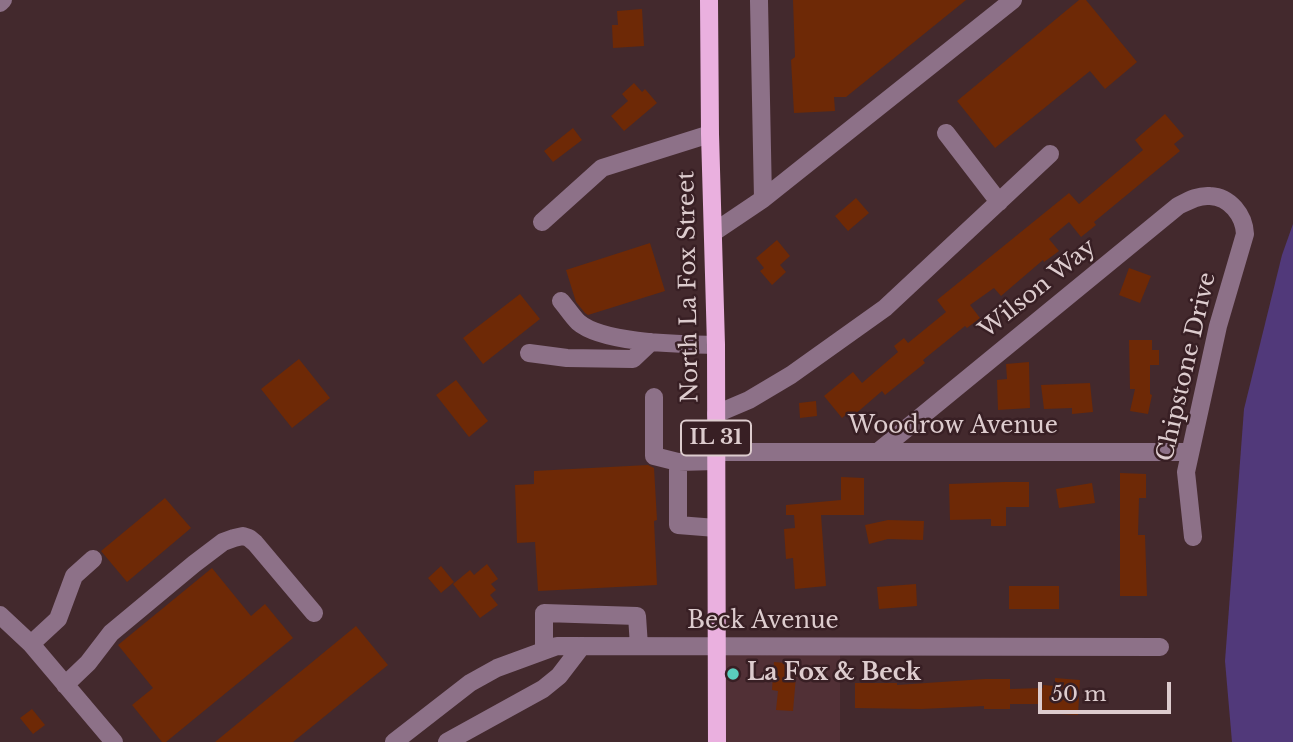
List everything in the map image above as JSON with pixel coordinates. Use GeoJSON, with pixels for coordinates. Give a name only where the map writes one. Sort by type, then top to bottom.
{"type":"FeatureCollection","features":[{"type":"Feature","properties":{"kind":"main road","name":"North La Fox Street"},"geometry":{"type":"LineString","coordinates":[[709,0],[716,345],[717,742]]}},
{"type":"Feature","properties":{"kind":"street"},"geometry":{"type":"LineString","coordinates":[[714,232],[763,199],[1013,0]]}},
{"type":"Feature","properties":{"kind":"street"},"geometry":{"type":"LineString","coordinates":[[759,1],[763,199]]}},
{"type":"Feature","properties":{"kind":"street"},"geometry":{"type":"LineString","coordinates":[[946,133],[999,202]]}},
{"type":"Feature","properties":{"kind":"street"},"geometry":{"type":"LineString","coordinates":[[542,222],[602,168],[710,134]]}},
{"type":"Feature","properties":{"kind":"street"},"geometry":{"type":"LineString","coordinates":[[716,414],[749,400],[791,375],[885,309],[1050,153]]}},
{"type":"Feature","properties":{"kind":"street","name":"Wilson Way"},"geometry":{"type":"LineString","coordinates":[[879,451],[1178,206],[1195,198],[1212,196],[1227,202],[1237,211]]}},
{"type":"Feature","properties":{"kind":"street","name":"Chipstone Drive"},"geometry":{"type":"LineString","coordinates":[[1193,537],[1186,472],[1218,326],[1245,234],[1244,223],[1237,211]]}},
{"type":"Feature","properties":{"kind":"street"},"geometry":{"type":"LineString","coordinates":[[561,301],[580,323],[602,334],[662,344],[716,345]]}},
{"type":"Feature","properties":{"kind":"street"},"geometry":{"type":"LineString","coordinates":[[529,354],[567,358],[632,359],[651,342]]}},
{"type":"Feature","properties":{"kind":"street"},"geometry":{"type":"LineString","coordinates":[[654,397],[654,456],[678,462],[678,525],[716,528]]}},
{"type":"Feature","properties":{"kind":"street","name":"Woodrow Avenue"},"geometry":{"type":"LineString","coordinates":[[678,462],[716,457],[879,451],[1190,452]]}},
{"type":"Feature","properties":{"kind":"street"},"geometry":{"type":"LineString","coordinates":[[65,685],[88,663],[111,633],[194,564],[223,542],[234,538],[243,536],[255,543],[314,613]]}},
{"type":"Feature","properties":{"kind":"street"},"geometry":{"type":"LineString","coordinates":[[31,645],[58,619],[74,576],[93,559]]}},
{"type":"Feature","properties":{"kind":"street"},"geometry":{"type":"LineString","coordinates":[[544,650],[544,614],[637,616],[639,646]]}},
{"type":"Feature","properties":{"kind":"street"},"geometry":{"type":"LineString","coordinates":[[0,615],[31,645],[114,742]]}},
{"type":"Feature","properties":{"kind":"street","name":"Beck Avenue"},"geometry":{"type":"LineString","coordinates":[[394,742],[470,683],[497,668],[557,646],[1160,647]]}},
{"type":"Feature","properties":{"kind":"street"},"geometry":{"type":"LineString","coordinates":[[447,742],[543,689],[559,676],[582,646]]}},
{"type":"Feature","properties":{"kind":"shaded area"},"geometry":{"type":"Polygon","coordinates":[[[1293,224],[1293,742],[1232,742],[1225,661],[1244,409],[1282,255],[1293,224]]]}},
{"type":"Feature","properties":{"kind":"shaded area"},"geometry":{"type":"Polygon","coordinates":[[[720,644],[840,645],[840,742],[720,742],[720,644]]]}},
{"type":"Feature","properties":{"kind":"building"},"geometry":{"type":"Polygon","coordinates":[[[793,0],[966,0],[846,97],[834,97],[835,111],[794,113],[791,60],[795,57],[793,0]]]}},
{"type":"Feature","properties":{"kind":"building"},"geometry":{"type":"Polygon","coordinates":[[[1079,0],[1086,0],[1137,62],[1105,89],[1090,71],[995,148],[957,101],[1079,0]]]}},
{"type":"Feature","properties":{"kind":"building"},"geometry":{"type":"Polygon","coordinates":[[[642,9],[644,46],[613,48],[612,25],[618,25],[617,11],[642,9]]]}},
{"type":"Feature","properties":{"kind":"building"},"geometry":{"type":"Polygon","coordinates":[[[634,83],[642,92],[645,89],[657,103],[624,131],[611,116],[628,101],[622,94],[634,83]]]}},
{"type":"Feature","properties":{"kind":"building"},"geometry":{"type":"Polygon","coordinates":[[[1165,114],[1184,136],[1174,144],[1180,151],[1094,222],[1096,225],[1081,237],[1069,222],[1049,239],[1059,251],[1044,262],[1043,260],[1001,296],[994,288],[970,305],[980,318],[967,328],[965,326],[923,360],[925,363],[885,395],[882,391],[853,416],[849,412],[842,418],[824,396],[853,372],[862,383],[898,352],[894,346],[904,338],[908,343],[946,312],[937,300],[1069,193],[1079,204],[1143,150],[1135,140],[1165,114]]]}},
{"type":"Feature","properties":{"kind":"building"},"geometry":{"type":"Polygon","coordinates":[[[573,128],[582,140],[553,162],[544,151],[573,128]]]}},
{"type":"Feature","properties":{"kind":"building"},"geometry":{"type":"Polygon","coordinates":[[[856,198],[869,213],[848,231],[835,216],[856,198]]]}},
{"type":"Feature","properties":{"kind":"building"},"geometry":{"type":"Polygon","coordinates":[[[777,240],[790,256],[780,265],[786,272],[772,285],[760,271],[764,268],[756,258],[777,240]]]}},
{"type":"Feature","properties":{"kind":"building"},"geometry":{"type":"Polygon","coordinates":[[[650,243],[665,291],[588,315],[585,313],[576,302],[566,270],[650,243]]]}},
{"type":"Feature","properties":{"kind":"building"},"geometry":{"type":"Polygon","coordinates":[[[1129,268],[1151,276],[1140,303],[1119,295],[1129,268]]]}},
{"type":"Feature","properties":{"kind":"building"},"geometry":{"type":"Polygon","coordinates":[[[520,294],[540,319],[483,364],[463,338],[520,294]]]}},
{"type":"Feature","properties":{"kind":"building"},"geometry":{"type":"Polygon","coordinates":[[[1129,340],[1152,340],[1152,350],[1159,350],[1159,365],[1150,365],[1152,395],[1148,414],[1130,411],[1135,389],[1130,389],[1129,340]]]}},
{"type":"Feature","properties":{"kind":"building"},"geometry":{"type":"Polygon","coordinates":[[[299,359],[330,398],[292,428],[261,389],[299,359]]]}},
{"type":"Feature","properties":{"kind":"building"},"geometry":{"type":"Polygon","coordinates":[[[1029,362],[1030,408],[998,410],[997,380],[1007,379],[1006,364],[1029,362]]]}},
{"type":"Feature","properties":{"kind":"building"},"geometry":{"type":"Polygon","coordinates":[[[456,380],[488,421],[469,437],[436,395],[456,380]]]}},
{"type":"Feature","properties":{"kind":"building"},"geometry":{"type":"Polygon","coordinates":[[[1090,383],[1093,412],[1072,414],[1072,408],[1044,409],[1041,385],[1090,383]]]}},
{"type":"Feature","properties":{"kind":"building"},"geometry":{"type":"Polygon","coordinates":[[[816,401],[817,416],[800,418],[799,403],[816,401]]]}},
{"type":"Feature","properties":{"kind":"building"},"geometry":{"type":"Polygon","coordinates":[[[648,465],[654,468],[657,585],[538,591],[535,542],[517,543],[515,485],[534,484],[534,471],[648,465]]]}},
{"type":"Feature","properties":{"kind":"building"},"geometry":{"type":"Polygon","coordinates":[[[1120,473],[1146,474],[1146,498],[1139,498],[1138,535],[1145,535],[1147,596],[1120,596],[1120,473]]]}},
{"type":"Feature","properties":{"kind":"building"},"geometry":{"type":"Polygon","coordinates":[[[841,477],[864,478],[864,515],[821,515],[826,586],[795,589],[793,558],[786,559],[784,529],[795,528],[794,515],[786,515],[786,505],[841,500],[841,477]]]}},
{"type":"Feature","properties":{"kind":"building"},"geometry":{"type":"Polygon","coordinates":[[[1029,482],[1029,507],[1006,507],[1006,526],[991,526],[991,519],[950,520],[949,484],[1029,482]]]}},
{"type":"Feature","properties":{"kind":"building"},"geometry":{"type":"Polygon","coordinates":[[[1092,483],[1095,503],[1059,508],[1056,489],[1092,483]]]}},
{"type":"Feature","properties":{"kind":"building"},"geometry":{"type":"Polygon","coordinates":[[[165,498],[191,528],[127,582],[101,551],[165,498]]]}},
{"type":"Feature","properties":{"kind":"building"},"geometry":{"type":"Polygon","coordinates":[[[888,520],[924,521],[923,540],[888,539],[869,544],[865,525],[888,520]]]}},
{"type":"Feature","properties":{"kind":"building"},"geometry":{"type":"Polygon","coordinates":[[[487,564],[498,579],[491,584],[496,590],[490,595],[498,605],[480,618],[453,584],[470,570],[474,575],[487,564]]]}},
{"type":"Feature","properties":{"kind":"building"},"geometry":{"type":"Polygon","coordinates":[[[441,566],[454,582],[441,593],[428,578],[441,566]]]}},
{"type":"Feature","properties":{"kind":"building"},"geometry":{"type":"Polygon","coordinates":[[[212,568],[251,616],[265,604],[293,638],[166,742],[162,742],[132,705],[153,688],[118,645],[212,568]]]}},
{"type":"Feature","properties":{"kind":"building"},"geometry":{"type":"Polygon","coordinates":[[[916,584],[917,606],[879,609],[877,587],[916,584]]]}},
{"type":"Feature","properties":{"kind":"building"},"geometry":{"type":"Polygon","coordinates":[[[1009,586],[1059,586],[1059,609],[1009,609],[1009,586]]]}},
{"type":"Feature","properties":{"kind":"building"},"geometry":{"type":"Polygon","coordinates":[[[356,626],[388,665],[293,742],[215,742],[356,626]]]}},
{"type":"Feature","properties":{"kind":"building"},"geometry":{"type":"Polygon","coordinates":[[[774,662],[797,664],[793,711],[776,710],[778,691],[772,690],[774,662]]]}},
{"type":"Feature","properties":{"kind":"building"},"geometry":{"type":"Polygon","coordinates":[[[1055,678],[1080,680],[1078,715],[1041,713],[1042,704],[1010,704],[1010,709],[984,709],[984,706],[855,708],[855,683],[897,685],[1010,679],[1010,689],[1055,686],[1055,678]]]}},
{"type":"Feature","properties":{"kind":"building"},"geometry":{"type":"Polygon","coordinates":[[[32,709],[45,725],[33,734],[20,718],[32,709]]]}},
{"type":"Feature","properties":{"kind":"place","name":"La Fox & Beck"},"geometry":{"type":"Point","coordinates":[733,674]}}]}
